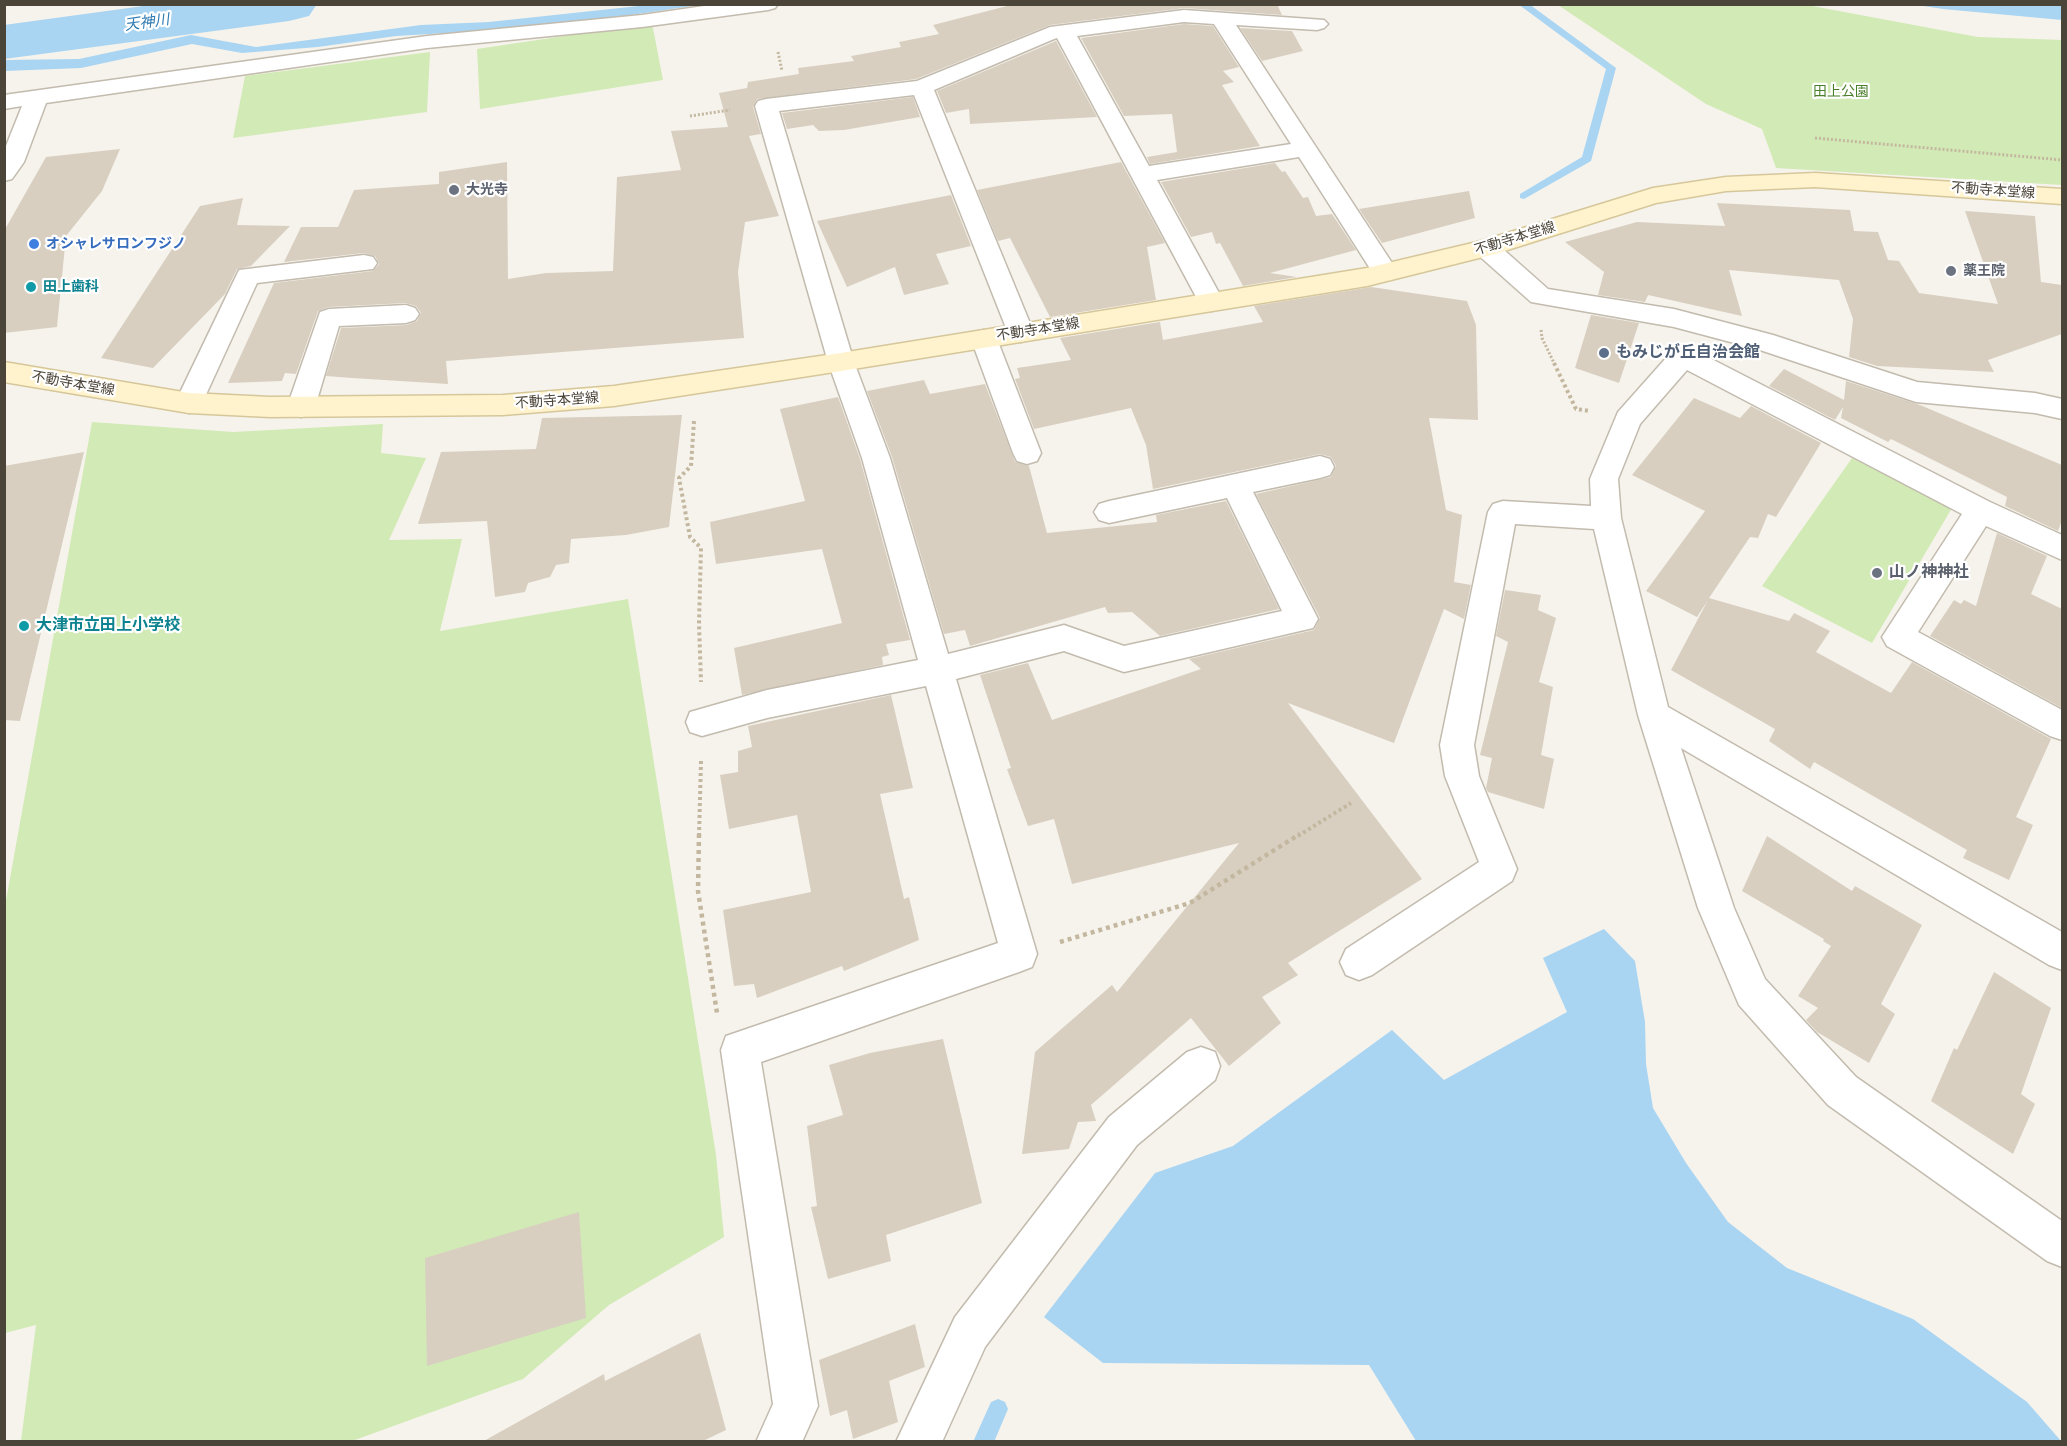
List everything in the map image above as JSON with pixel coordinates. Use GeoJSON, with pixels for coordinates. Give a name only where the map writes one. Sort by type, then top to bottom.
{"type":"FeatureCollection","features":[{"type":"Feature","properties":{"kind":"main road","name":"不動寺本堂線"},"geometry":{"type":"LineString","coordinates":[[4,372],[189,403],[301,407],[503,405],[614,396],[984,339],[1384,272],[1486,248],[1653,196],[1726,183],[1815,180],[2062,197]]}},
{"type":"Feature","properties":{"kind":"street"},"geometry":{"type":"LineString","coordinates":[[4,102],[428,42],[642,21],[768,4]]}},
{"type":"Feature","properties":{"kind":"street"},"geometry":{"type":"LineString","coordinates":[[778,1442],[796,1406],[740,1050],[1019,954],[876,458],[841,362],[766,106],[922,87],[1050,33],[1184,16],[1317,24]]}},
{"type":"Feature","properties":{"kind":"street"},"geometry":{"type":"LineString","coordinates":[[1221,18],[1384,272]]}},
{"type":"Feature","properties":{"kind":"street"},"geometry":{"type":"LineString","coordinates":[[1064,31],[1211,302]]}},
{"type":"Feature","properties":{"kind":"street"},"geometry":{"type":"LineString","coordinates":[[922,87],[1021,333]]}},
{"type":"Feature","properties":{"kind":"street"},"geometry":{"type":"LineString","coordinates":[[4,174],[12,162],[36,99]]}},
{"type":"Feature","properties":{"kind":"street"},"geometry":{"type":"LineString","coordinates":[[1142,175],[1306,149]]}},
{"type":"Feature","properties":{"kind":"street"},"geometry":{"type":"LineString","coordinates":[[1486,248],[1540,296],[1674,318],[1764,342],[1916,392],[2035,403],[2062,409]]}},
{"type":"Feature","properties":{"kind":"street"},"geometry":{"type":"LineString","coordinates":[[189,403],[248,276],[364,263]]}},
{"type":"Feature","properties":{"kind":"street"},"geometry":{"type":"LineString","coordinates":[[301,407],[329,318],[406,314]]}},
{"type":"Feature","properties":{"kind":"street"},"geometry":{"type":"LineString","coordinates":[[984,339],[1027,453]]}},
{"type":"Feature","properties":{"kind":"street"},"geometry":{"type":"LineString","coordinates":[[2062,549],[1980,510],[1683,356],[1628,419],[1604,479],[1606,518],[1654,715],[1716,908],[1752,992],[1842,1090],[2062,1246]]}},
{"type":"Feature","properties":{"kind":"street"},"geometry":{"type":"LineString","coordinates":[[1108,512],[1320,467]]}},
{"type":"Feature","properties":{"kind":"street"},"geometry":{"type":"LineString","coordinates":[[702,722],[767,704],[937,670],[1064,638],[1124,659],[1302,619],[1235,485]]}},
{"type":"Feature","properties":{"kind":"street"},"geometry":{"type":"LineString","coordinates":[[1980,510],[1898,637],[2062,726]]}},
{"type":"Feature","properties":{"kind":"street"},"geometry":{"type":"LineString","coordinates":[[1359,962],[1499,869],[1461,776],[1457,745],[1503,512],[1606,518]]}},
{"type":"Feature","properties":{"kind":"street"},"geometry":{"type":"LineString","coordinates":[[1654,715],[2062,952]]}},
{"type":"Feature","properties":{"kind":"street"},"geometry":{"type":"LineString","coordinates":[[918,1442],[970,1332],[1124,1131],[1201,1066]]}},
{"type":"Feature","properties":{"kind":"path"},"geometry":{"type":"LineString","coordinates":[[778,52],[782,70]]}},
{"type":"Feature","properties":{"kind":"path"},"geometry":{"type":"LineString","coordinates":[[1815,138],[2062,160]]}},
{"type":"Feature","properties":{"kind":"path"},"geometry":{"type":"LineString","coordinates":[[1540,296],[1542,338],[1576,409],[1605,412],[1628,419]]}},
{"type":"Feature","properties":{"kind":"path"},"geometry":{"type":"LineString","coordinates":[[697,384],[691,466],[680,478],[690,537],[701,548],[699,624],[702,722],[698,891],[719,1030],[740,1050]]}},
{"type":"Feature","properties":{"kind":"path"},"geometry":{"type":"LineString","coordinates":[[1019,954],[1190,903],[1351,803]]}},
{"type":"Feature","properties":{"kind":"green space","name":"田上公園"},"geometry":{"type":"Polygon","coordinates":[[[1558,5],[1807,5],[1978,37],[2062,40],[2062,185],[1776,168],[1762,129],[1706,104],[1558,5]]]}},
{"type":"Feature","properties":{"kind":"green space"},"geometry":{"type":"Polygon","coordinates":[[[652,23],[663,80],[480,109],[477,49],[652,23]]]}},
{"type":"Feature","properties":{"kind":"green space"},"geometry":{"type":"Polygon","coordinates":[[[430,52],[427,112],[233,138],[245,76],[430,52]]]}},
{"type":"Feature","properties":{"kind":"green space"},"geometry":{"type":"Polygon","coordinates":[[[92,422],[233,432],[383,424],[381,453],[426,458],[389,540],[462,539],[440,631],[628,599],[716,1155],[724,1237],[609,1305],[523,1379],[352,1441],[21,1441],[36,1325],[5,1333],[5,906],[92,422]]]}},
{"type":"Feature","properties":{"kind":"green space"},"geometry":{"type":"Polygon","coordinates":[[[1852,458],[1952,508],[1872,643],[1762,586],[1852,458]]]}},
{"type":"Feature","properties":{"kind":"water"},"geometry":{"type":"Polygon","coordinates":[[[648,5],[699,5],[549,27],[396,36],[318,47],[242,53],[192,44],[81,68],[5,71],[4,60],[79,59],[191,35],[256,47],[421,25],[489,22],[648,5]]]}},
{"type":"Feature","properties":{"kind":"water"},"geometry":{"type":"Polygon","coordinates":[[[1917,5],[2062,5],[2062,20],[1943,9],[1917,5]]]}},
{"type":"Feature","properties":{"kind":"water"},"geometry":{"type":"Polygon","coordinates":[[[1604,929],[1635,961],[1645,1022],[1646,1064],[1653,1108],[1686,1163],[1728,1222],[1787,1268],[1913,1319],[2027,1402],[2061,1441],[1416,1441],[1369,1365],[1103,1363],[1044,1317],[1155,1173],[1233,1146],[1392,1030],[1444,1080],[1567,1012],[1543,958],[1604,929]]]}},
{"type":"Feature","properties":{"kind":"building"},"geometry":{"type":"Polygon","coordinates":[[[1015,4],[1277,4],[1282,15],[1184,8],[1050,25],[916,79],[757,99],[753,107],[761,134],[749,136],[779,216],[745,222],[738,272],[744,338],[446,361],[448,384],[352,378],[326,376],[341,328],[407,325],[417,321],[421,313],[416,306],[406,303],[329,307],[318,311],[296,374],[285,373],[282,381],[228,383],[274,283],[373,271],[379,264],[375,256],[364,253],[284,262],[301,227],[338,227],[354,190],[439,184],[439,172],[507,162],[508,279],[546,273],[613,271],[617,177],[681,170],[671,131],[728,127],[719,93],[747,88],[748,82],[799,74],[798,68],[854,61],[851,56],[901,47],[899,42],[939,34],[933,25],[1015,4]]]}},
{"type":"Feature","properties":{"kind":"building"},"geometry":{"type":"Polygon","coordinates":[[[1184,24],[1213,26],[1239,67],[1223,71],[1234,82],[1222,85],[1260,146],[1150,164],[1147,157],[1177,152],[1172,114],[1124,116],[1081,38],[1184,24]]]}},
{"type":"Feature","properties":{"kind":"building"},"geometry":{"type":"Polygon","coordinates":[[[1240,28],[1292,31],[1303,51],[1262,61],[1240,28]]]}},
{"type":"Feature","properties":{"kind":"building"},"geometry":{"type":"Polygon","coordinates":[[[1056,41],[1097,117],[970,124],[969,109],[946,113],[937,91],[1056,41]]]}},
{"type":"Feature","properties":{"kind":"building"},"geometry":{"type":"Polygon","coordinates":[[[913,97],[920,117],[844,130],[819,131],[813,125],[787,129],[782,113],[913,97]]]}},
{"type":"Feature","properties":{"kind":"building"},"geometry":{"type":"Polygon","coordinates":[[[120,149],[102,191],[66,236],[57,327],[4,333],[4,231],[46,157],[120,149]]]}},
{"type":"Feature","properties":{"kind":"building"},"geometry":{"type":"Polygon","coordinates":[[[1121,162],[1165,243],[1147,247],[1156,300],[1050,317],[1010,238],[998,241],[977,190],[1121,162]]]}},
{"type":"Feature","properties":{"kind":"building"},"geometry":{"type":"Polygon","coordinates":[[[1275,163],[1282,172],[1285,171],[1303,198],[1308,197],[1316,216],[1332,214],[1356,250],[1270,273],[1297,277],[1243,286],[1220,243],[1216,244],[1212,232],[1191,237],[1161,182],[1275,163]]]}},
{"type":"Feature","properties":{"kind":"building"},"geometry":{"type":"Polygon","coordinates":[[[1469,191],[1475,218],[1382,243],[1359,209],[1469,191]]]}},
{"type":"Feature","properties":{"kind":"building"},"geometry":{"type":"Polygon","coordinates":[[[951,195],[971,246],[936,254],[949,284],[904,295],[895,267],[847,287],[817,221],[951,195]]]}},
{"type":"Feature","properties":{"kind":"building"},"geometry":{"type":"Polygon","coordinates":[[[243,198],[237,225],[290,226],[251,266],[237,269],[225,294],[153,368],[101,358],[200,206],[243,198]]]}},
{"type":"Feature","properties":{"kind":"building"},"geometry":{"type":"Polygon","coordinates":[[[1717,203],[1850,210],[1854,231],[1878,232],[1888,260],[1899,261],[1919,293],[1998,304],[1965,211],[2035,216],[2041,282],[2062,285],[2062,334],[1988,360],[1994,372],[1877,366],[1849,357],[1853,319],[1839,280],[1729,270],[1742,316],[1648,295],[1645,302],[1598,295],[1604,272],[1565,242],[1637,222],[1725,226],[1717,203]]]}},
{"type":"Feature","properties":{"kind":"building"},"geometry":{"type":"Polygon","coordinates":[[[1371,287],[1467,301],[1476,325],[1478,420],[1429,418],[1446,510],[1462,515],[1454,582],[1471,585],[1464,619],[1444,609],[1394,743],[1288,703],[1422,879],[1288,963],[1298,975],[1262,997],[1281,1023],[1229,1066],[1191,1018],[1091,1105],[1096,1121],[1078,1122],[1069,1149],[1022,1154],[1035,1052],[1112,985],[1117,992],[1239,843],[1072,884],[1054,819],[1028,826],[1007,769],[1011,768],[980,675],[1028,663],[1052,720],[1201,669],[1189,659],[1314,630],[1320,618],[1256,494],[1331,477],[1336,466],[1331,457],[1320,454],[1153,489],[1146,445],[1131,408],[1034,429],[1015,379],[1020,378],[1017,368],[1071,360],[1060,338],[1160,322],[1163,340],[1263,322],[1254,306],[1371,287]]]}},
{"type":"Feature","properties":{"kind":"building","name":"もみじが丘自治会館"},"geometry":{"type":"Polygon","coordinates":[[[1591,315],[1639,323],[1619,383],[1575,368],[1591,315]]]}},
{"type":"Feature","properties":{"kind":"building"},"geometry":{"type":"Polygon","coordinates":[[[1784,369],[1844,400],[1846,381],[1920,405],[2062,465],[2062,520],[2058,531],[2005,506],[2007,497],[1891,439],[1888,442],[1841,418],[1843,407],[1835,420],[1769,386],[1784,369]]]}},
{"type":"Feature","properties":{"kind":"building"},"geometry":{"type":"Polygon","coordinates":[[[924,380],[930,394],[985,384],[1015,462],[1029,466],[1047,533],[1157,522],[1156,515],[1226,501],[1279,609],[1160,636],[1132,612],[1108,613],[1105,607],[970,646],[965,630],[944,634],[892,457],[867,391],[924,380]]]}},
{"type":"Feature","properties":{"kind":"building"},"geometry":{"type":"Polygon","coordinates":[[[838,397],[860,459],[910,640],[886,644],[889,655],[882,657],[883,665],[742,695],[734,648],[842,623],[822,549],[716,564],[710,522],[805,501],[780,409],[838,397]]]}},
{"type":"Feature","properties":{"kind":"building"},"geometry":{"type":"Polygon","coordinates":[[[1694,398],[1740,418],[1751,406],[1821,443],[1776,517],[1768,514],[1758,538],[1750,537],[1709,598],[1789,621],[1794,613],[1830,631],[1816,652],[1891,693],[1912,662],[2051,739],[2016,817],[2033,825],[2009,880],[1963,858],[1967,850],[1814,762],[1810,769],[1769,741],[1775,729],[1671,670],[1708,600],[1697,617],[1646,591],[1705,511],[1632,475],[1694,398]]]}},
{"type":"Feature","properties":{"kind":"building"},"geometry":{"type":"Polygon","coordinates":[[[682,415],[669,527],[626,535],[571,539],[569,563],[556,565],[550,577],[528,583],[525,592],[495,597],[487,521],[418,524],[441,452],[536,449],[542,418],[682,415]]]}},
{"type":"Feature","properties":{"kind":"building","name":"大津市立田上小学校"},"geometry":{"type":"Polygon","coordinates":[[[84,452],[20,721],[4,720],[4,466],[84,452]]]}},
{"type":"Feature","properties":{"kind":"building"},"geometry":{"type":"Polygon","coordinates":[[[1997,533],[2047,556],[2031,594],[2062,609],[2062,708],[1930,636],[1954,600],[1961,604],[1964,600],[1976,606],[1997,533]]]}},
{"type":"Feature","properties":{"kind":"building"},"geometry":{"type":"Polygon","coordinates":[[[1505,590],[1541,595],[1538,610],[1556,618],[1539,682],[1553,687],[1541,755],[1554,759],[1544,809],[1488,792],[1486,788],[1492,758],[1480,755],[1508,642],[1496,636],[1505,590]]]}},
{"type":"Feature","properties":{"kind":"building"},"geometry":{"type":"Polygon","coordinates":[[[891,695],[913,788],[880,794],[904,899],[909,897],[919,940],[844,971],[842,966],[757,998],[754,984],[734,986],[723,910],[811,892],[797,815],[729,829],[720,775],[738,772],[738,751],[752,747],[748,726],[891,695]]]}},
{"type":"Feature","properties":{"kind":"building"},"geometry":{"type":"Polygon","coordinates":[[[1767,836],[1852,891],[1855,886],[1922,925],[1881,1004],[1895,1014],[1869,1063],[1817,1032],[1806,1020],[1818,1008],[1798,996],[1831,946],[1823,941],[1824,939],[1742,891],[1767,836]]]}},
{"type":"Feature","properties":{"kind":"building"},"geometry":{"type":"Polygon","coordinates":[[[1994,972],[2051,1008],[2021,1094],[2035,1104],[2013,1154],[1931,1101],[1954,1048],[1957,1050],[1994,972]]]}},
{"type":"Feature","properties":{"kind":"building"},"geometry":{"type":"Polygon","coordinates":[[[943,1039],[982,1203],[886,1235],[891,1261],[828,1279],[811,1207],[817,1206],[807,1126],[843,1115],[829,1065],[870,1053],[943,1039]]]}},
{"type":"Feature","properties":{"kind":"building"},"geometry":{"type":"Polygon","coordinates":[[[579,1212],[586,1318],[427,1366],[425,1258],[579,1212]]]}},
{"type":"Feature","properties":{"kind":"building"},"geometry":{"type":"Polygon","coordinates":[[[915,1324],[925,1367],[889,1381],[898,1422],[853,1439],[847,1410],[830,1416],[819,1360],[915,1324]]]}},
{"type":"Feature","properties":{"kind":"building"},"geometry":{"type":"Polygon","coordinates":[[[700,1333],[726,1430],[701,1442],[482,1442],[604,1374],[605,1381],[700,1333]]]}},
{"type":"Feature","properties":{"kind":"waterway","name":"天神川"},"geometry":{"type":"LineString","coordinates":[[4,42],[289,4]]}},
{"type":"Feature","properties":{"kind":"waterway"},"geometry":{"type":"LineString","coordinates":[[1522,4],[1611,68],[1587,159],[1524,196]]}},
{"type":"Feature","properties":{"kind":"waterway"},"geometry":{"type":"LineString","coordinates":[[983,1442],[998,1409]]}},
{"type":"Feature","properties":{"kind":"place","name":"大光寺"},"geometry":{"type":"Point","coordinates":[454,190]}},
{"type":"Feature","properties":{"kind":"place","name":"オシャレサロンフジノ"},"geometry":{"type":"Point","coordinates":[34,244]}},
{"type":"Feature","properties":{"kind":"place","name":"薬王院"},"geometry":{"type":"Point","coordinates":[1951,271]}},
{"type":"Feature","properties":{"kind":"place","name":"田上歯科"},"geometry":{"type":"Point","coordinates":[31,287]}},
{"type":"Feature","properties":{"kind":"place","name":"もみじが丘自治会館"},"geometry":{"type":"Point","coordinates":[1604,353]}},
{"type":"Feature","properties":{"kind":"place","name":"山ノ神神社"},"geometry":{"type":"Point","coordinates":[1877,573]}},
{"type":"Feature","properties":{"kind":"place","name":"大津市立田上小学校"},"geometry":{"type":"Point","coordinates":[24,626]}}]}
